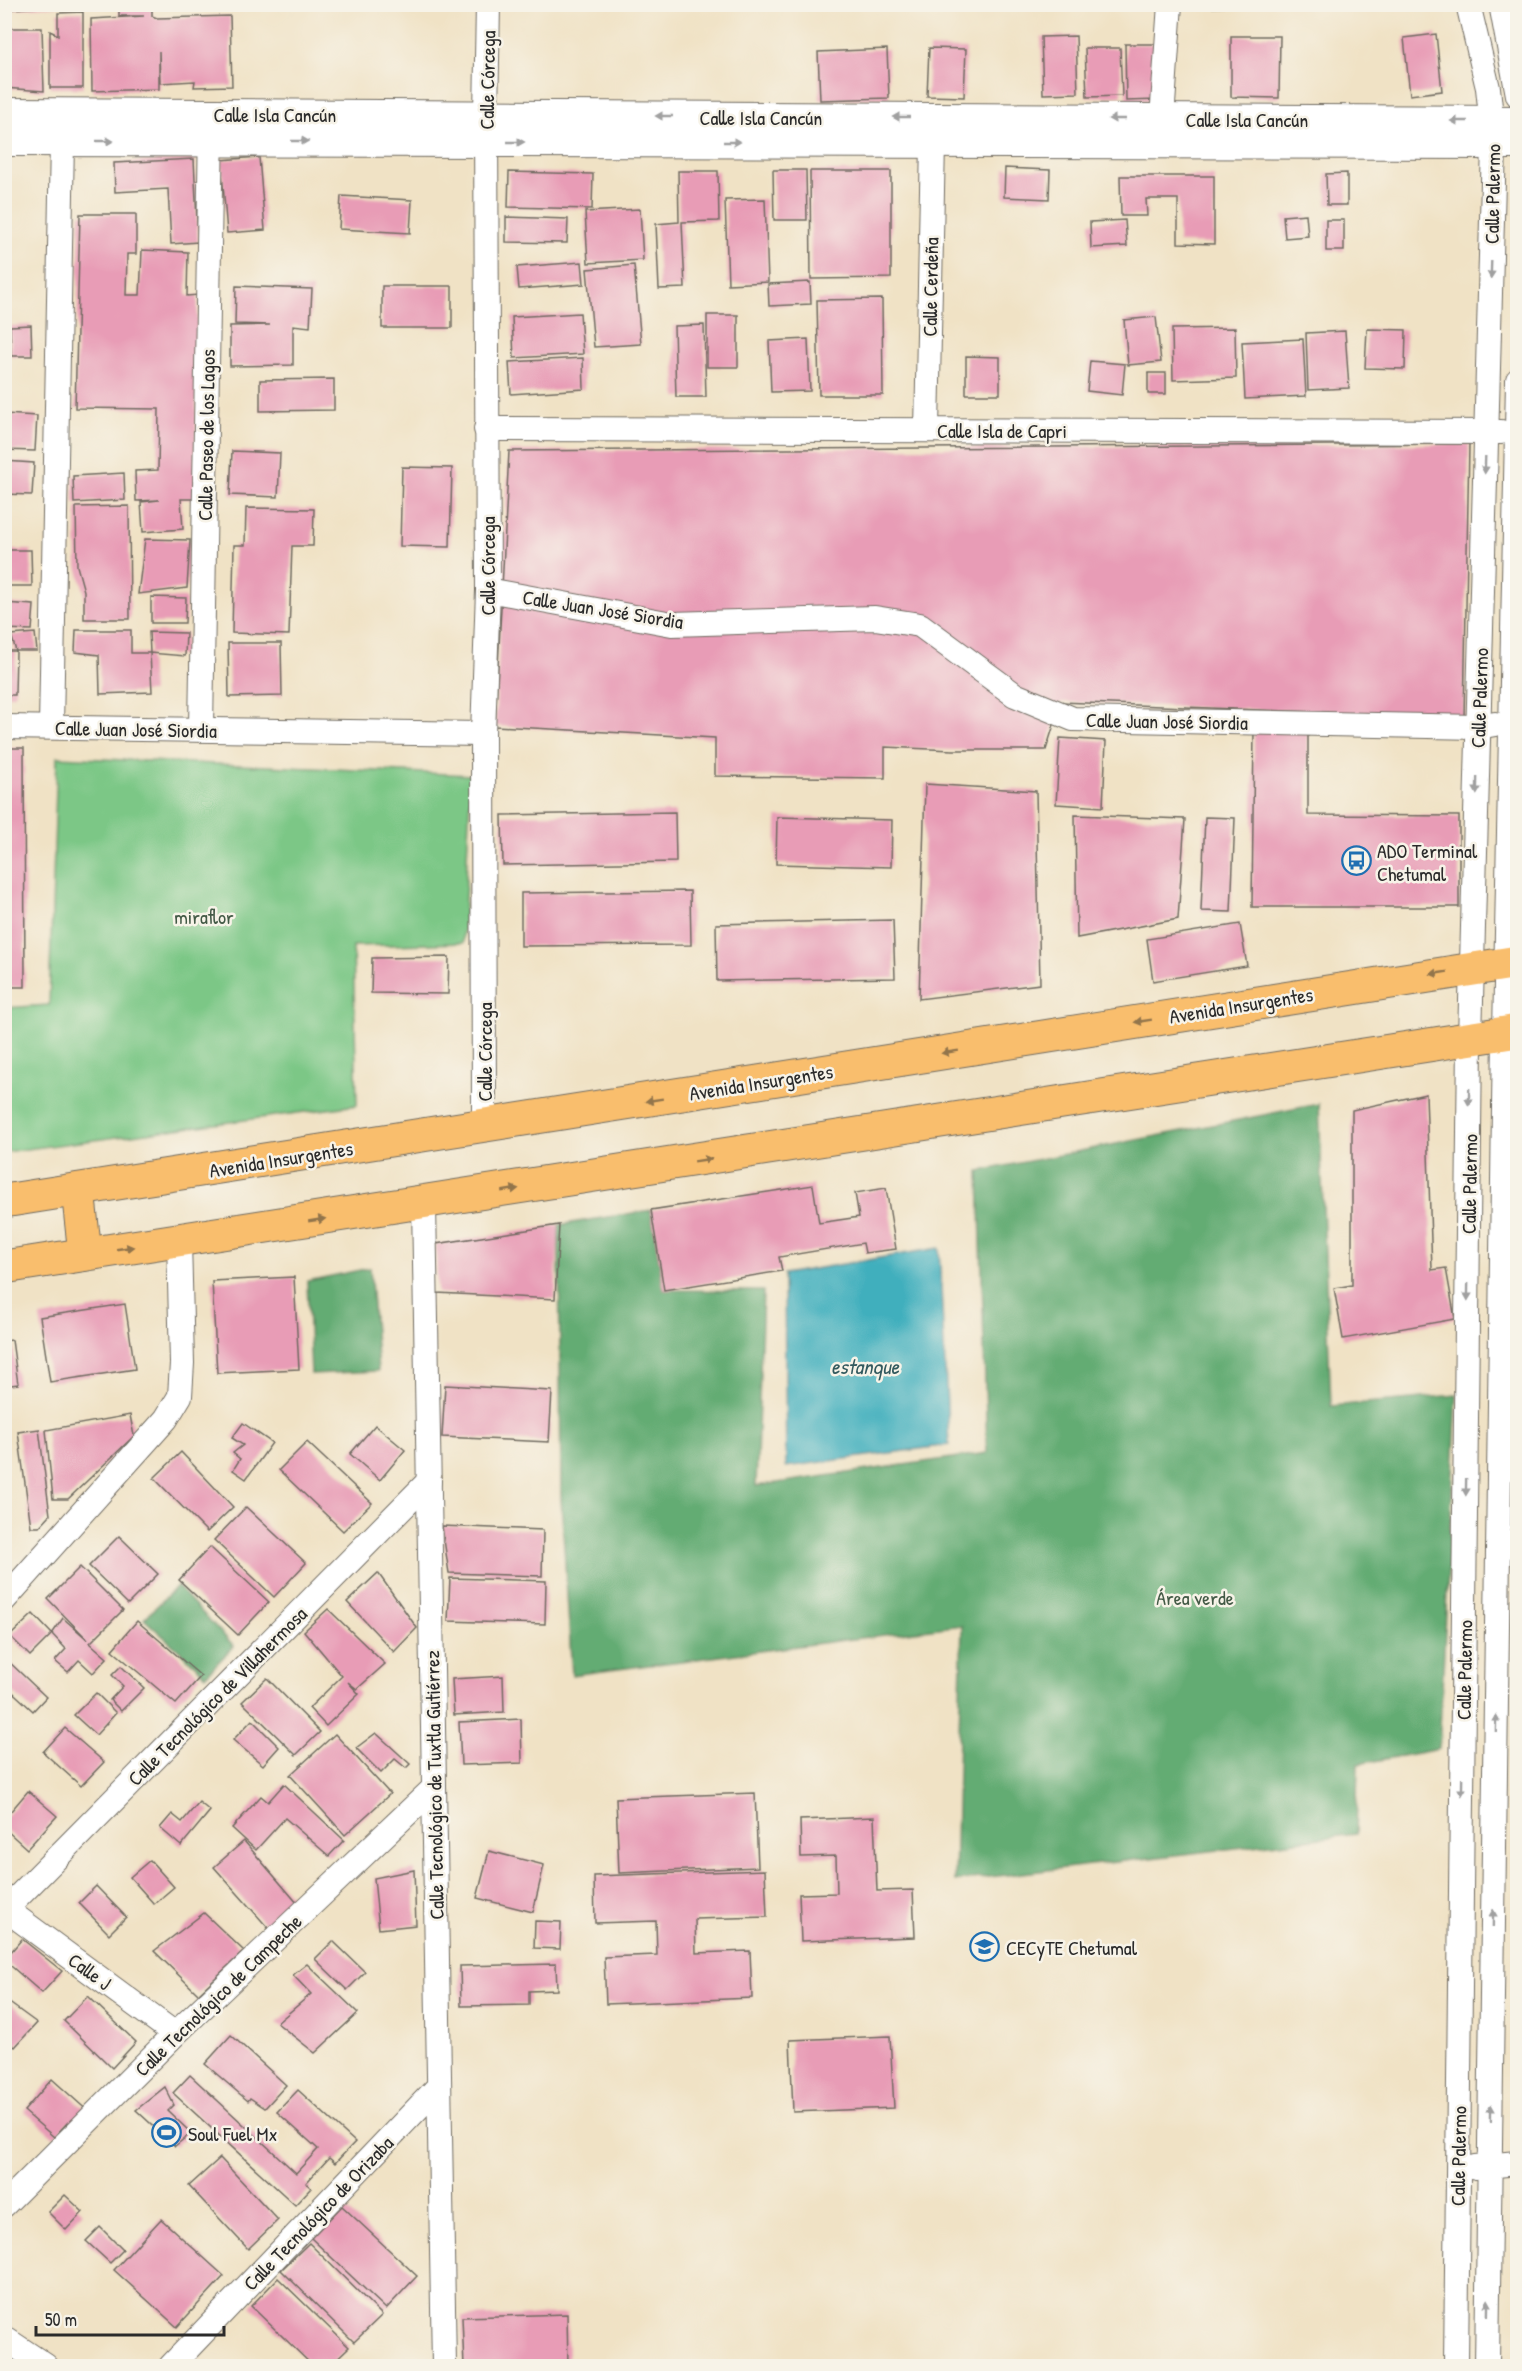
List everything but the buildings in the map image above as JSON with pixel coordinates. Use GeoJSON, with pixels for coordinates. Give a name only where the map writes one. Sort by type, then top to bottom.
{"type":"FeatureCollection","features":[{"type":"Feature","properties":{"kind":"main road","name":"Avenida Insurgentes"},"geometry":{"type":"LineString","coordinates":[[4,1201],[1512,963]]}},
{"type":"Feature","properties":{"kind":"main road"},"geometry":{"type":"LineString","coordinates":[[4,1267],[424,1204],[1511,1032]]}},
{"type":"Feature","properties":{"kind":"main road"},"geometry":{"type":"LineString","coordinates":[[78,1190],[85,1254]]}},
{"type":"Feature","properties":{"kind":"street","name":"Calle Córcega"},"geometry":{"type":"LineString","coordinates":[[484,1127],[483,734],[488,590],[486,129],[488,4]]}},
{"type":"Feature","properties":{"kind":"street"},"geometry":{"type":"LineString","coordinates":[[1162,119],[1170,4]]}},
{"type":"Feature","properties":{"kind":"street","name":"Calle Palermo"},"geometry":{"type":"LineString","coordinates":[[1456,2367],[1470,1038],[1486,432],[1505,132],[1488,88],[1468,4]]}},
{"type":"Feature","properties":{"kind":"street"},"geometry":{"type":"LineString","coordinates":[[1501,4],[1518,95]]}},
{"type":"Feature","properties":{"kind":"street","name":"Calle Isla Cancún"},"geometry":{"type":"LineString","coordinates":[[4,113],[211,128],[1505,132]]}},
{"type":"Feature","properties":{"kind":"street","name":"Calle Isla Cancún"},"geometry":{"type":"LineString","coordinates":[[936,130],[1162,119],[1505,132]]}},
{"type":"Feature","properties":{"kind":"street","name":"Calle Isla Cancún"},"geometry":{"type":"LineString","coordinates":[[4,141],[62,141],[211,128]]}},
{"type":"Feature","properties":{"kind":"street","name":"Calle Paseo de los Lagos"},"geometry":{"type":"LineString","coordinates":[[201,729],[211,128]]}},
{"type":"Feature","properties":{"kind":"street","name":"Calle Cerdeña"},"geometry":{"type":"LineString","coordinates":[[927,430],[936,130]]}},
{"type":"Feature","properties":{"kind":"street"},"geometry":{"type":"LineString","coordinates":[[51,727],[62,141]]}},
{"type":"Feature","properties":{"kind":"street","name":"Calle Palermo"},"geometry":{"type":"LineString","coordinates":[[1487,2367],[1490,2168],[1507,1611],[1518,380]]}},
{"type":"Feature","properties":{"kind":"street","name":"Calle Isla de Capri"},"geometry":{"type":"LineString","coordinates":[[486,429],[1517,431]]}},
{"type":"Feature","properties":{"kind":"street","name":"Calle Juan José Siordia"},"geometry":{"type":"LineString","coordinates":[[488,590],[672,624],[875,618],[920,625],[1015,695],[1073,719],[1478,726],[1514,721]]}},
{"type":"Feature","properties":{"kind":"street","name":"Calle Juan José Siordia"},"geometry":{"type":"LineString","coordinates":[[4,727],[483,734]]}},
{"type":"Feature","properties":{"kind":"street","name":"Calle Tecnológico de Tuxtla Gutiérrez"},"geometry":{"type":"LineString","coordinates":[[424,1204],[444,2367]]}},
{"type":"Feature","properties":{"kind":"street"},"geometry":{"type":"LineString","coordinates":[[4,1600],[166,1419],[180,1396],[182,1363],[180,1240]]}},
{"type":"Feature","properties":{"kind":"street","name":"Calle Tecnológico de Villahermosa"},"geometry":{"type":"LineString","coordinates":[[5,1910],[429,1481]]}},
{"type":"Feature","properties":{"kind":"street"},"geometry":{"type":"LineString","coordinates":[[1464,1615],[1507,1611]]}},
{"type":"Feature","properties":{"kind":"street","name":"Calle Tecnológico de Campeche"},"geometry":{"type":"LineString","coordinates":[[4,2205],[175,2034],[434,1788]]}},
{"type":"Feature","properties":{"kind":"street","name":"Calle J"},"geometry":{"type":"LineString","coordinates":[[5,1910],[175,2034]]}},
{"type":"Feature","properties":{"kind":"street","name":"Calle Tecnológico de Orizaba"},"geometry":{"type":"LineString","coordinates":[[171,2367],[439,2086]]}},
{"type":"Feature","properties":{"kind":"street"},"geometry":{"type":"LineString","coordinates":[[1458,2166],[1490,2168],[1518,2163]]}},
{"type":"Feature","properties":{"kind":"street"},"geometry":{"type":"LineString","coordinates":[[4,2338],[46,2367]]}},
{"type":"Feature","properties":{"kind":"green space","name":"miraflor"},"geometry":{"type":"Polygon","coordinates":[[[57,757],[471,775],[463,943],[353,946],[357,1105],[5,1152],[5,1008],[49,1005],[57,757]]]}},
{"type":"Feature","properties":{"kind":"green space","name":"Área verde"},"geometry":{"type":"Polygon","coordinates":[[[1319,1104],[1331,1406],[1457,1395],[1439,1749],[1358,1764],[1356,1834],[955,1881],[962,1625],[572,1675],[561,1498],[559,1225],[651,1210],[664,1290],[763,1291],[756,1486],[987,1453],[979,1171],[1319,1104]]]}},
{"type":"Feature","properties":{"kind":"green space"},"geometry":{"type":"Polygon","coordinates":[[[370,1268],[378,1371],[311,1374],[307,1281],[370,1268]]]}},
{"type":"Feature","properties":{"kind":"green space"},"geometry":{"type":"Polygon","coordinates":[[[177,1586],[234,1646],[206,1675],[144,1619],[177,1586]]]}},
{"type":"Feature","properties":{"kind":"water","name":"estanque"},"geometry":{"type":"Polygon","coordinates":[[[939,1248],[949,1445],[786,1467],[784,1274],[939,1248]]]}},
{"type":"Feature","properties":{"kind":"place","name":"ADO Terminal Chetumal"},"geometry":{"type":"Point","coordinates":[1356,861]}},
{"type":"Feature","properties":{"kind":"place","name":"CECyTE Chetumal"},"geometry":{"type":"Point","coordinates":[985,1947]}},
{"type":"Feature","properties":{"kind":"place","name":"Soul Fuel Mx"},"geometry":{"type":"Point","coordinates":[167,2133]}}]}
